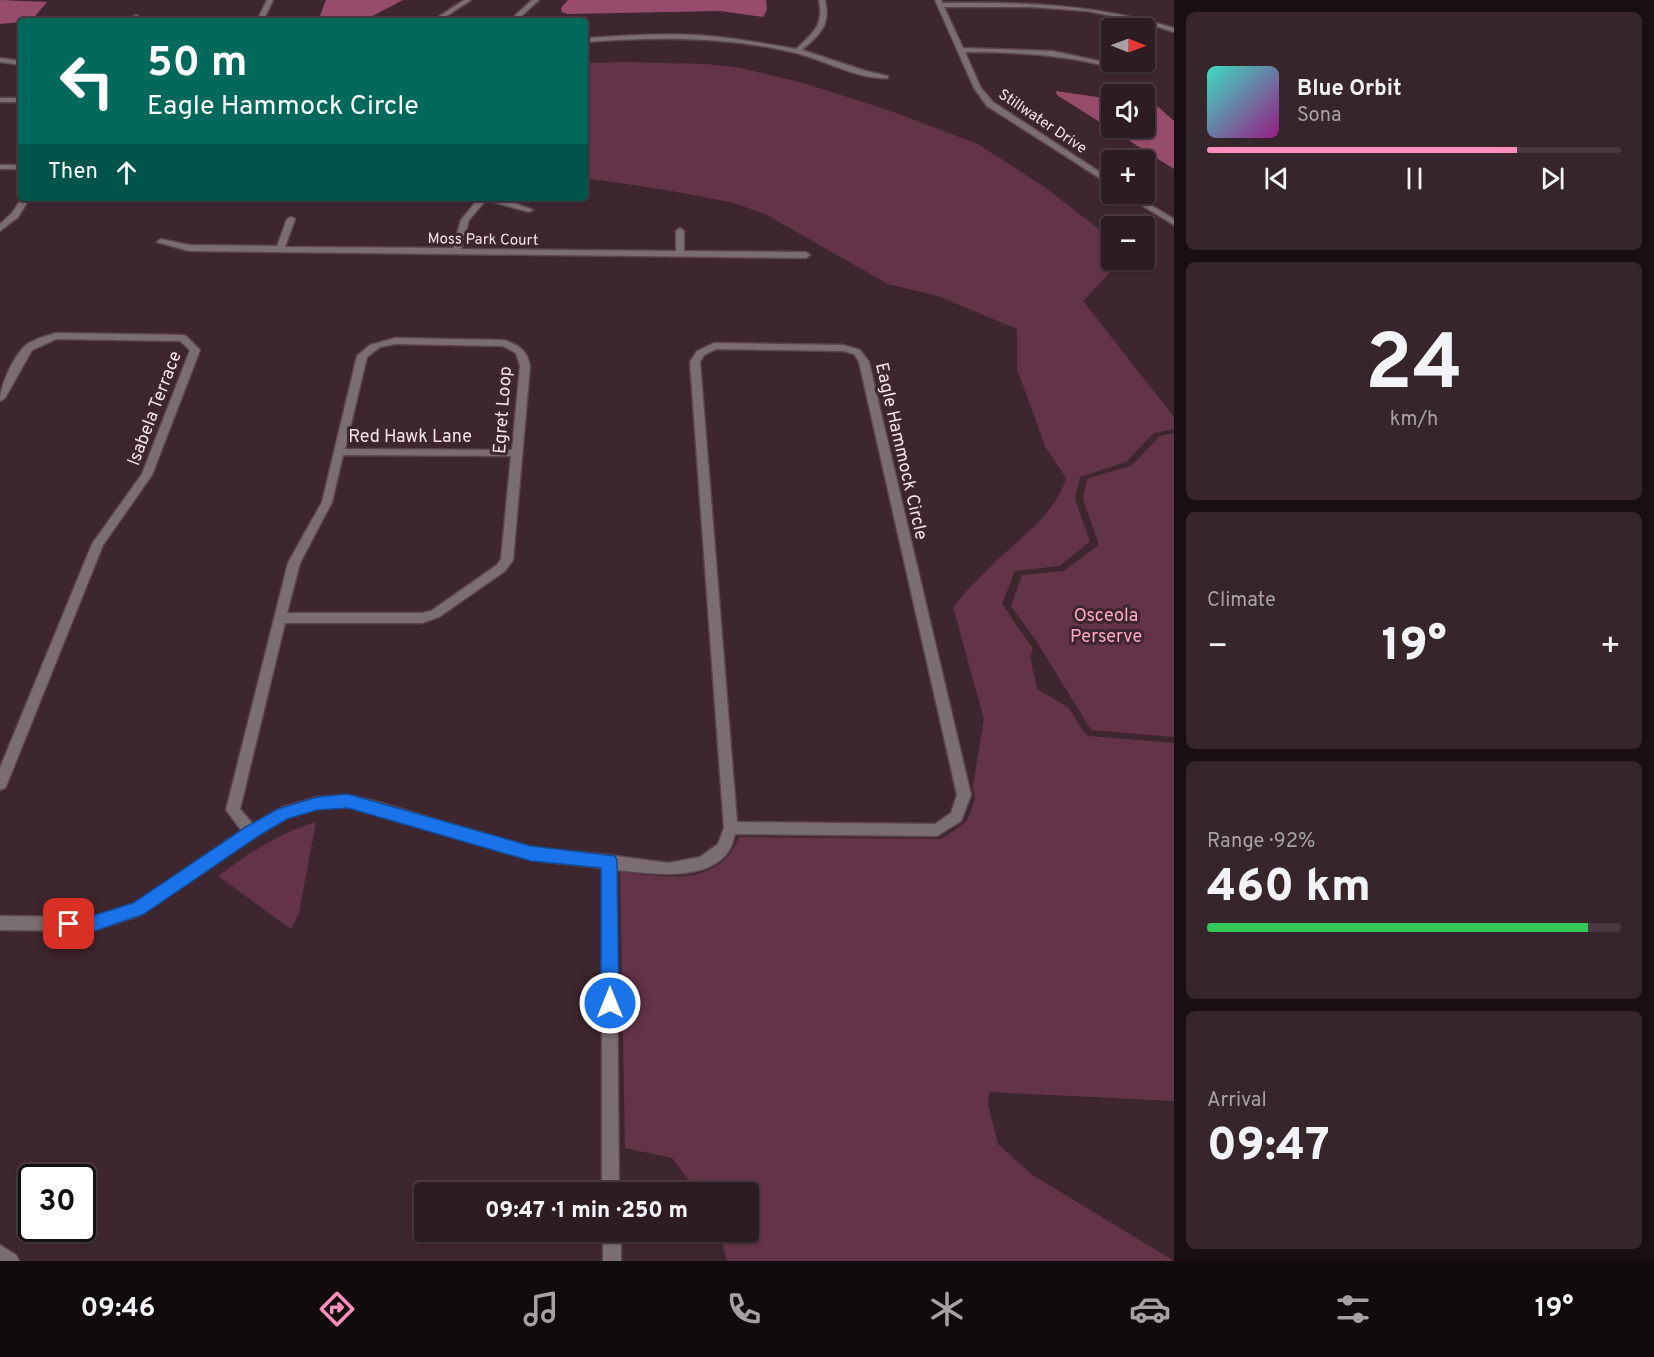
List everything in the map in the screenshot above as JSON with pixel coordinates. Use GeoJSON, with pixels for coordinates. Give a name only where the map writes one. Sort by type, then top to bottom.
{"type":"FeatureCollection","features":[{"type":"Feature","properties":{"kind":"street"},"geometry":{"type":"LineString","coordinates":[[261,18],[270,0]]}},
{"type":"Feature","properties":{"kind":"street"},"geometry":{"type":"LineString","coordinates":[[440,18],[468,0]]}},
{"type":"Feature","properties":{"kind":"street"},"geometry":{"type":"LineString","coordinates":[[515,18],[536,0]]}},
{"type":"Feature","properties":{"kind":"street"},"geometry":{"type":"LineString","coordinates":[[797,51],[821,28],[826,14],[822,0]]}},
{"type":"Feature","properties":{"kind":"street","name":"Stillwater Drive"},"geometry":{"type":"LineString","coordinates":[[1101,177],[990,104],[978,88],[939,3],[1040,2],[1125,16],[1174,30]]}},
{"type":"Feature","properties":{"kind":"street"},"geometry":{"type":"LineString","coordinates":[[588,40],[644,36],[694,37],[745,42],[797,51],[865,73],[886,77]]}},
{"type":"Feature","properties":{"kind":"street"},"geometry":{"type":"LineString","coordinates":[[962,50],[1044,51],[1077,55],[1101,62]]}},
{"type":"Feature","properties":{"kind":"street"},"geometry":{"type":"LineString","coordinates":[[0,60],[18,63]]}},
{"type":"Feature","properties":{"kind":"street"},"geometry":{"type":"LineString","coordinates":[[0,100],[18,100]]}},
{"type":"Feature","properties":{"kind":"street"},"geometry":{"type":"LineString","coordinates":[[0,167],[18,167]]}},
{"type":"Feature","properties":{"kind":"street"},"geometry":{"type":"LineString","coordinates":[[0,228],[15,215],[24,201]]}},
{"type":"Feature","properties":{"kind":"street"},"geometry":{"type":"LineString","coordinates":[[456,252],[465,220],[482,201]]}},
{"type":"Feature","properties":{"kind":"street"},"geometry":{"type":"LineString","coordinates":[[496,201],[529,210]]}},
{"type":"Feature","properties":{"kind":"street"},"geometry":{"type":"LineString","coordinates":[[1143,204],[1174,223]]}},
{"type":"Feature","properties":{"kind":"street"},"geometry":{"type":"LineString","coordinates":[[280,249],[291,219]]}},
{"type":"Feature","properties":{"kind":"street"},"geometry":{"type":"LineString","coordinates":[[680,231],[680,254]]}},
{"type":"Feature","properties":{"kind":"street","name":"Moss Park Court"},"geometry":{"type":"LineString","coordinates":[[161,242],[189,248],[806,255]]}},
{"type":"Feature","properties":{"kind":"street","name":"Isabela Terrace"},"geometry":{"type":"LineString","coordinates":[[0,398],[29,348],[56,336],[183,338],[195,350],[147,475],[98,544],[0,784]]}},
{"type":"Feature","properties":{"kind":"street","name":"Egret Loop"},"geometry":{"type":"LineString","coordinates":[[251,832],[233,810],[279,618],[294,563],[327,502],[362,356],[369,348],[380,343],[395,342],[504,343],[518,348],[523,354],[525,366],[507,560],[501,568],[435,614],[422,618],[279,618]]}},
{"type":"Feature","properties":{"kind":"street","name":"Eagle Hammock Circle"},"geometry":{"type":"LineString","coordinates":[[714,346],[843,348],[857,352],[864,362],[964,795],[956,817],[937,830],[731,828],[695,362],[700,353],[714,346]]}},
{"type":"Feature","properties":{"kind":"street","name":"Red Hawk Lane"},"geometry":{"type":"LineString","coordinates":[[338,452],[517,453]]}},
{"type":"Feature","properties":{"kind":"street"},"geometry":{"type":"LineString","coordinates":[[0,922],[92,924],[138,909],[251,832],[283,813],[317,803],[348,801],[531,854],[668,869],[703,863],[723,848],[731,828]]}},
{"type":"Feature","properties":{"kind":"street"},"geometry":{"type":"LineString","coordinates":[[609,861],[611,1182]]}},
{"type":"Feature","properties":{"kind":"street"},"geometry":{"type":"LineString","coordinates":[[612,1242],[612,1261]]}},
{"type":"Feature","properties":{"kind":"street"},"geometry":{"type":"LineString","coordinates":[[0,1254],[10,1261]]}},
{"type":"Feature","properties":{"kind":"green space"},"geometry":{"type":"Polygon","coordinates":[[[588,63],[706,64],[741,68],[803,83],[888,110],[978,144],[1046,188],[1101,231],[1101,270],[1112,270],[1083,301],[1174,417],[1174,429],[1154,433],[1126,462],[1080,477],[1075,499],[1090,542],[1059,566],[1015,571],[1002,604],[1033,649],[1030,655],[1037,689],[1069,708],[1083,731],[1089,736],[1174,743],[1174,1101],[989,1092],[988,1105],[998,1144],[1031,1174],[1174,1261],[727,1261],[722,1242],[759,1242],[759,1182],[690,1182],[672,1158],[625,1148],[620,872],[672,877],[704,872],[718,865],[730,853],[739,837],[939,839],[967,821],[975,799],[973,786],[984,719],[953,607],[983,574],[1044,517],[1061,492],[1066,478],[1045,446],[1017,369],[1017,329],[938,296],[888,284],[765,214],[734,203],[588,178],[588,63]]]}},
{"type":"Feature","properties":{"kind":"green space","name":"Osceola Perserve"},"geometry":{"type":"Polygon","coordinates":[[[1174,433],[1174,737],[1091,730],[1037,642],[1011,606],[1022,575],[1064,571],[1099,545],[1083,499],[1087,479],[1132,465],[1160,436],[1174,433]]]}},
{"type":"Feature","properties":{"kind":"green space"},"geometry":{"type":"Polygon","coordinates":[[[316,822],[299,913],[291,929],[218,876],[265,844],[316,822]]]}},
{"type":"Feature","properties":{"kind":"shaded area"},"geometry":{"type":"Polygon","coordinates":[[[0,0],[47,2],[34,18],[18,18],[18,22],[0,24],[0,0]]]}},
{"type":"Feature","properties":{"kind":"shaded area"},"geometry":{"type":"Polygon","coordinates":[[[326,0],[403,0],[369,18],[319,18],[326,0]]]}},
{"type":"Feature","properties":{"kind":"shaded area"},"geometry":{"type":"Polygon","coordinates":[[[568,0],[766,0],[767,10],[763,17],[720,11],[567,14],[562,12],[561,8],[568,0]]]}},
{"type":"Feature","properties":{"kind":"shaded area"},"geometry":{"type":"Polygon","coordinates":[[[1056,91],[1101,98],[1101,123],[1057,95],[1056,91]]]}},
{"type":"Feature","properties":{"kind":"shaded area"},"geometry":{"type":"Polygon","coordinates":[[[1156,105],[1174,121],[1174,169],[1155,157],[1155,150],[1144,150],[1125,138],[1155,138],[1156,105]]]}},
{"type":"Feature","properties":{"kind":"route"},"geometry":{"type":"LineString","coordinates":[[69,924],[92,924],[138,909],[251,832],[283,813],[317,803],[348,801],[531,854],[609,861],[610,1003]]}}]}
